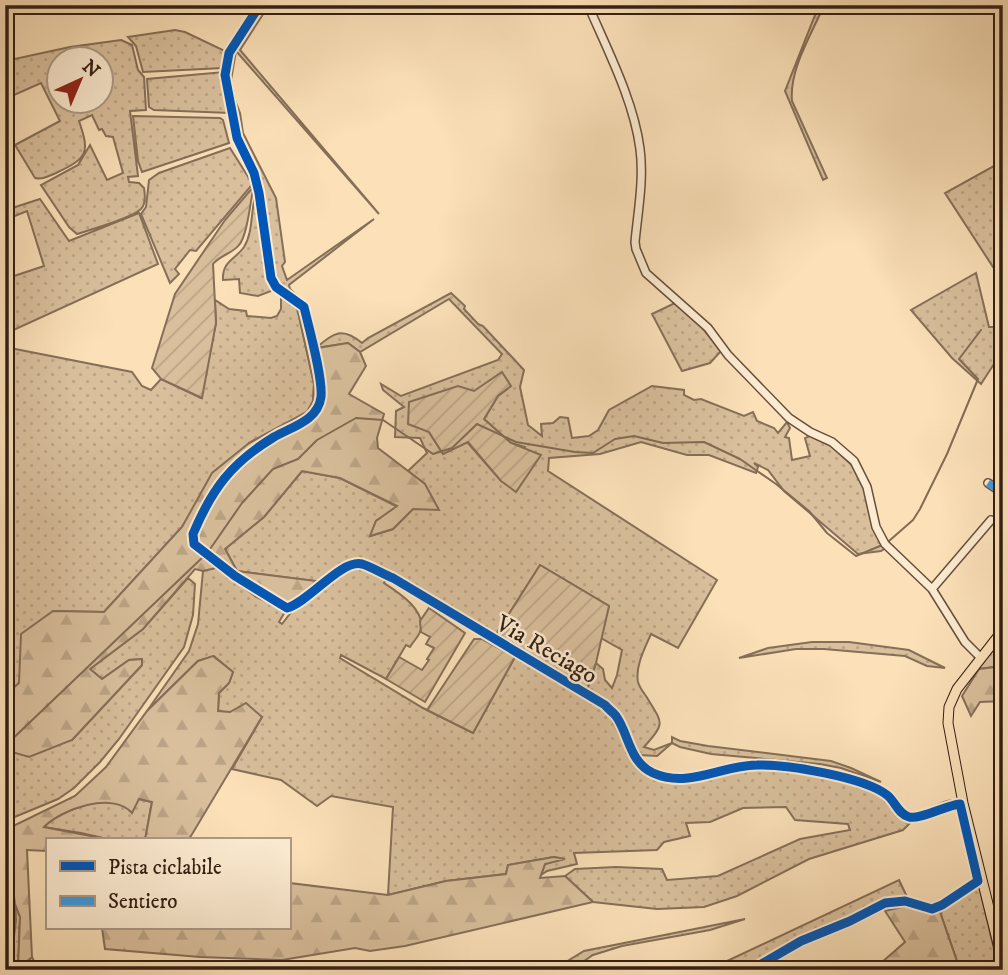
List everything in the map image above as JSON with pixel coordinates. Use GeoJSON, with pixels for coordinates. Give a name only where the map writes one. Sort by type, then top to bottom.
{"type":"FeatureCollection","features":[{"type":"Feature","properties":{"kind":"main road"},"geometry":{"type":"LineString","coordinates":[[1003,630],[957,689],[949,706],[948,723],[962,803],[1003,964]]}},
{"type":"Feature","properties":{"kind":"street"},"geometry":{"type":"LineString","coordinates":[[260,5],[229,52],[225,75],[237,138],[254,173],[259,193],[268,267],[276,287]]}},
{"type":"Feature","properties":{"kind":"street"},"geometry":{"type":"LineString","coordinates":[[588,5],[632,114],[640,148],[641,172],[635,242],[646,273],[708,328],[728,355],[789,418],[832,442],[854,461],[867,487],[872,515],[880,536],[932,589],[965,642],[980,657]]}},
{"type":"Feature","properties":{"kind":"street"},"geometry":{"type":"LineString","coordinates":[[988,483],[1000,491],[1003,480]]}},
{"type":"Feature","properties":{"kind":"street"},"geometry":{"type":"LineString","coordinates":[[932,589],[991,520]]}},
{"type":"Feature","properties":{"kind":"street","name":"Via Reciago"},"geometry":{"type":"LineString","coordinates":[[194,544],[257,591],[287,608],[299,604],[345,567],[359,563],[393,579],[604,705],[617,718],[627,745],[642,765],[650,772],[669,779],[683,780],[721,770],[757,765],[817,772],[862,783],[887,795],[900,811],[909,817],[920,817],[947,805],[962,803]]}},
{"type":"Feature","properties":{"kind":"green space"},"geometry":{"type":"Polygon","coordinates":[[[263,5],[269,5],[240,50],[379,214],[236,51],[231,80],[235,100],[243,133],[276,198],[285,262],[282,266],[287,280],[374,219],[289,285],[302,301],[276,284],[271,274],[261,190],[240,140],[228,78],[232,54],[263,5]]]}},
{"type":"Feature","properties":{"kind":"green space"},"geometry":{"type":"Polygon","coordinates":[[[819,5],[824,5],[798,64],[792,101],[827,178],[823,180],[785,91],[819,5]]]}},
{"type":"Feature","properties":{"kind":"green space"},"geometry":{"type":"Polygon","coordinates":[[[175,30],[227,52],[223,68],[143,72],[136,46],[128,37],[175,30]]]}},
{"type":"Feature","properties":{"kind":"green space"},"geometry":{"type":"Polygon","coordinates":[[[121,40],[132,45],[138,70],[144,77],[146,110],[130,111],[138,176],[128,177],[129,182],[139,183],[144,188],[145,199],[143,207],[136,213],[77,234],[69,227],[41,185],[78,165],[90,145],[107,180],[123,173],[113,137],[106,136],[102,129],[99,130],[92,116],[116,116],[116,46],[77,46],[121,40]]]}},
{"type":"Feature","properties":{"kind":"green space"},"geometry":{"type":"Polygon","coordinates":[[[46,52],[46,93],[41,83],[5,99],[5,61],[46,52]]]}},
{"type":"Feature","properties":{"kind":"green space"},"geometry":{"type":"Polygon","coordinates":[[[224,72],[230,113],[154,110],[149,107],[147,79],[224,72]]]}},
{"type":"Feature","properties":{"kind":"green space"},"geometry":{"type":"Polygon","coordinates":[[[58,116],[90,116],[79,121],[85,141],[84,153],[75,163],[56,173],[35,178],[15,145],[60,121],[58,116]]]}},
{"type":"Feature","properties":{"kind":"green space"},"geometry":{"type":"Polygon","coordinates":[[[133,116],[220,118],[223,120],[229,143],[142,172],[138,161],[133,116]]]}},
{"type":"Feature","properties":{"kind":"green space"},"geometry":{"type":"Polygon","coordinates":[[[230,148],[252,183],[251,186],[196,251],[190,250],[175,269],[179,274],[170,283],[141,214],[146,207],[149,180],[159,173],[230,148]]]}},
{"type":"Feature","properties":{"kind":"green space"},"geometry":{"type":"Polygon","coordinates":[[[1003,161],[1003,264],[993,267],[945,193],[1003,161]]]}},
{"type":"Feature","properties":{"kind":"green space"},"geometry":{"type":"Polygon","coordinates":[[[254,186],[242,240],[236,248],[213,264],[216,323],[202,398],[161,379],[152,368],[175,294],[225,220],[254,186]]]}},
{"type":"Feature","properties":{"kind":"green space"},"geometry":{"type":"Polygon","coordinates":[[[257,190],[273,286],[271,291],[258,296],[240,293],[239,279],[223,280],[227,265],[247,241],[257,190]]]}},
{"type":"Feature","properties":{"kind":"green space"},"geometry":{"type":"Polygon","coordinates":[[[40,199],[69,241],[139,213],[158,264],[7,333],[5,279],[44,266],[27,211],[5,220],[6,210],[40,199]]]}},
{"type":"Feature","properties":{"kind":"green space"},"geometry":{"type":"Polygon","coordinates":[[[976,273],[989,327],[1003,327],[1003,350],[981,384],[952,358],[911,310],[976,273]]]}},
{"type":"Feature","properties":{"kind":"green space"},"geometry":{"type":"Polygon","coordinates":[[[451,293],[524,370],[520,387],[528,425],[542,436],[541,424],[553,423],[560,417],[568,418],[572,438],[589,436],[598,430],[609,410],[652,386],[684,390],[684,395],[694,400],[701,399],[744,416],[753,412],[757,421],[774,428],[778,433],[787,422],[790,428],[785,437],[789,438],[792,460],[810,456],[805,438],[810,436],[831,446],[856,469],[887,547],[881,551],[858,554],[784,491],[768,470],[754,463],[758,467],[756,473],[709,455],[687,455],[641,442],[600,454],[549,458],[548,471],[717,580],[678,648],[651,634],[641,657],[638,682],[660,723],[644,747],[654,750],[672,743],[657,756],[640,755],[608,704],[587,690],[596,663],[603,669],[605,680],[612,688],[617,675],[622,650],[601,638],[609,606],[540,565],[495,636],[389,575],[384,583],[410,603],[420,617],[418,636],[410,647],[406,645],[386,679],[341,655],[340,658],[423,708],[473,733],[515,657],[603,706],[636,763],[650,776],[663,780],[690,780],[732,770],[760,767],[809,772],[844,780],[876,793],[912,821],[903,830],[809,859],[737,896],[704,907],[657,909],[593,902],[565,876],[575,869],[616,867],[662,869],[667,880],[718,876],[800,839],[850,830],[848,824],[795,820],[786,807],[743,808],[710,822],[686,823],[690,836],[664,842],[657,850],[574,853],[577,864],[541,875],[545,864],[563,859],[554,857],[508,865],[506,874],[446,881],[388,895],[393,807],[331,796],[317,806],[281,780],[232,769],[262,717],[218,711],[219,693],[229,683],[233,672],[214,656],[198,661],[147,711],[189,651],[198,624],[203,571],[218,567],[256,597],[286,610],[279,622],[282,624],[315,581],[237,571],[225,549],[264,517],[302,471],[340,478],[398,507],[376,521],[371,536],[393,529],[413,509],[425,484],[408,471],[427,453],[420,438],[395,437],[396,411],[404,407],[383,390],[381,384],[401,396],[498,360],[502,354],[449,299],[360,352],[348,343],[316,348],[333,335],[343,333],[362,343],[451,293]],[[511,386],[429,432],[443,454],[467,442],[501,481],[525,447],[511,443],[484,419],[498,396],[511,386]]]}},
{"type":"Feature","properties":{"kind":"green space"},"geometry":{"type":"Polygon","coordinates":[[[281,294],[297,307],[314,384],[313,401],[307,412],[249,443],[192,511],[182,527],[104,612],[53,611],[19,683],[5,695],[5,347],[132,372],[142,386],[151,390],[161,379],[201,398],[216,323],[215,300],[229,309],[246,311],[247,316],[271,318],[277,316],[281,309],[281,294]]]}},
{"type":"Feature","properties":{"kind":"green space"},"geometry":{"type":"Polygon","coordinates":[[[281,294],[303,308],[311,349],[348,343],[360,352],[366,366],[349,394],[384,414],[377,438],[378,448],[425,484],[439,510],[413,509],[393,529],[370,536],[376,521],[397,506],[340,478],[302,471],[264,517],[225,549],[237,571],[316,581],[298,602],[286,604],[224,566],[203,571],[195,569],[143,629],[90,669],[102,679],[129,660],[142,659],[142,665],[72,740],[29,757],[9,751],[5,754],[5,695],[19,683],[21,634],[53,611],[104,612],[182,527],[212,473],[249,443],[307,412],[313,401],[314,384],[297,307],[281,294]]]}},
{"type":"Feature","properties":{"kind":"green space"},"geometry":{"type":"Polygon","coordinates":[[[675,303],[700,325],[721,351],[710,363],[682,371],[652,314],[675,303]]]}},
{"type":"Feature","properties":{"kind":"green space"},"geometry":{"type":"Polygon","coordinates":[[[502,372],[511,386],[498,396],[484,419],[511,443],[541,455],[516,492],[501,481],[468,442],[443,454],[429,432],[408,424],[409,402],[458,386],[474,391],[502,372]]]}},
{"type":"Feature","properties":{"kind":"green space"},"geometry":{"type":"Polygon","coordinates":[[[540,565],[609,606],[587,690],[495,636],[540,565]]]}},
{"type":"Feature","properties":{"kind":"green space"},"geometry":{"type":"Polygon","coordinates":[[[188,578],[195,584],[193,615],[184,647],[119,739],[74,788],[58,799],[5,821],[5,754],[9,750],[72,740],[142,665],[142,659],[129,660],[102,679],[90,669],[143,629],[188,578]]]}},
{"type":"Feature","properties":{"kind":"green space"},"geometry":{"type":"Polygon","coordinates":[[[429,608],[465,633],[425,702],[386,679],[399,657],[422,670],[429,660],[427,659],[434,648],[426,644],[430,637],[421,632],[420,621],[429,608]]]}},
{"type":"Feature","properties":{"kind":"green space"},"geometry":{"type":"Polygon","coordinates":[[[1003,635],[1003,666],[979,669],[981,660],[1003,635]]]}},
{"type":"Feature","properties":{"kind":"green space"},"geometry":{"type":"Polygon","coordinates":[[[474,639],[482,639],[515,657],[473,733],[427,710],[474,639]]]}},
{"type":"Feature","properties":{"kind":"green space"},"geometry":{"type":"Polygon","coordinates":[[[812,642],[849,642],[909,650],[945,668],[927,666],[905,656],[824,649],[796,649],[739,658],[768,648],[812,642]]]}},
{"type":"Feature","properties":{"kind":"green space"},"geometry":{"type":"Polygon","coordinates":[[[213,656],[233,672],[229,683],[219,693],[218,711],[230,712],[246,703],[262,717],[189,838],[145,838],[152,802],[139,799],[132,813],[113,803],[87,805],[62,814],[44,827],[102,838],[46,838],[46,851],[27,850],[32,957],[18,969],[20,917],[15,904],[6,837],[11,827],[75,796],[106,767],[147,711],[198,661],[213,656]]]}},
{"type":"Feature","properties":{"kind":"green space"},"geometry":{"type":"Polygon","coordinates":[[[1003,666],[1003,701],[980,702],[971,716],[962,696],[979,669],[1003,666]]]}},
{"type":"Feature","properties":{"kind":"green space"},"geometry":{"type":"Polygon","coordinates":[[[672,737],[708,746],[831,761],[881,782],[841,768],[820,764],[711,754],[672,743],[672,737]]]}},
{"type":"Feature","properties":{"kind":"green space"},"geometry":{"type":"Polygon","coordinates":[[[139,799],[152,802],[145,838],[103,838],[43,827],[63,814],[85,805],[106,800],[126,803],[139,799]]]}},
{"type":"Feature","properties":{"kind":"green space"},"geometry":{"type":"Polygon","coordinates":[[[554,857],[565,859],[545,864],[540,878],[565,876],[593,902],[405,946],[370,951],[355,948],[282,960],[105,949],[102,930],[290,930],[290,883],[388,895],[446,881],[506,874],[508,865],[554,857]]]}},
{"type":"Feature","properties":{"kind":"green space"},"geometry":{"type":"Polygon","coordinates":[[[899,880],[908,899],[886,901],[802,938],[746,970],[708,970],[899,880]]]}},
{"type":"Feature","properties":{"kind":"green space"},"geometry":{"type":"Polygon","coordinates":[[[979,886],[999,970],[960,970],[940,912],[979,886]]]}},
{"type":"Feature","properties":{"kind":"green space"},"geometry":{"type":"Polygon","coordinates":[[[15,904],[20,917],[18,968],[32,957],[35,963],[57,964],[80,970],[10,970],[16,920],[15,904]]]}},
{"type":"Feature","properties":{"kind":"green space"},"geometry":{"type":"Polygon","coordinates":[[[906,906],[940,912],[960,970],[873,970],[905,942],[885,911],[906,906]]]}},
{"type":"Feature","properties":{"kind":"green space"},"geometry":{"type":"Polygon","coordinates":[[[745,919],[710,930],[622,946],[593,955],[571,970],[553,970],[584,951],[745,919]]]}},
{"type":"Feature","properties":{"kind":"waterway"},"geometry":{"type":"LineString","coordinates":[[889,541],[913,520],[947,454],[978,379],[959,359],[981,330]]}},
{"type":"Feature","properties":{"kind":"waterway"},"geometry":{"type":"LineString","coordinates":[[208,552],[242,503],[273,469],[298,459],[317,440],[356,418],[383,420],[433,454],[452,448],[477,424],[516,442],[575,452],[593,453],[615,439],[634,436],[663,443],[704,442],[740,459],[776,484],[809,511],[827,533],[856,556],[880,546]]}},
{"type":"Feature","properties":{"kind":"waterway"},"geometry":{"type":"LineString","coordinates":[[5,746],[204,556]]}},
{"type":"Feature","properties":{"kind":"marked path"},"geometry":{"type":"LineString","coordinates":[[988,483],[1003,493]]}},
{"type":"Feature","properties":{"kind":"cycle path"},"geometry":{"type":"LineString","coordinates":[[260,5],[229,53],[225,75],[237,138],[254,173],[259,193],[271,278],[276,287],[304,307],[318,366],[321,397],[319,405],[309,418],[259,447],[224,478],[200,518],[193,534],[194,544],[235,576],[287,608],[354,564],[366,565],[393,578],[605,705],[620,723],[634,755],[653,773],[679,778],[744,766],[786,767],[843,777],[876,789],[887,795],[902,813],[909,817],[960,804],[978,881],[932,909],[905,901],[885,903],[801,941],[751,970]]}}]}
